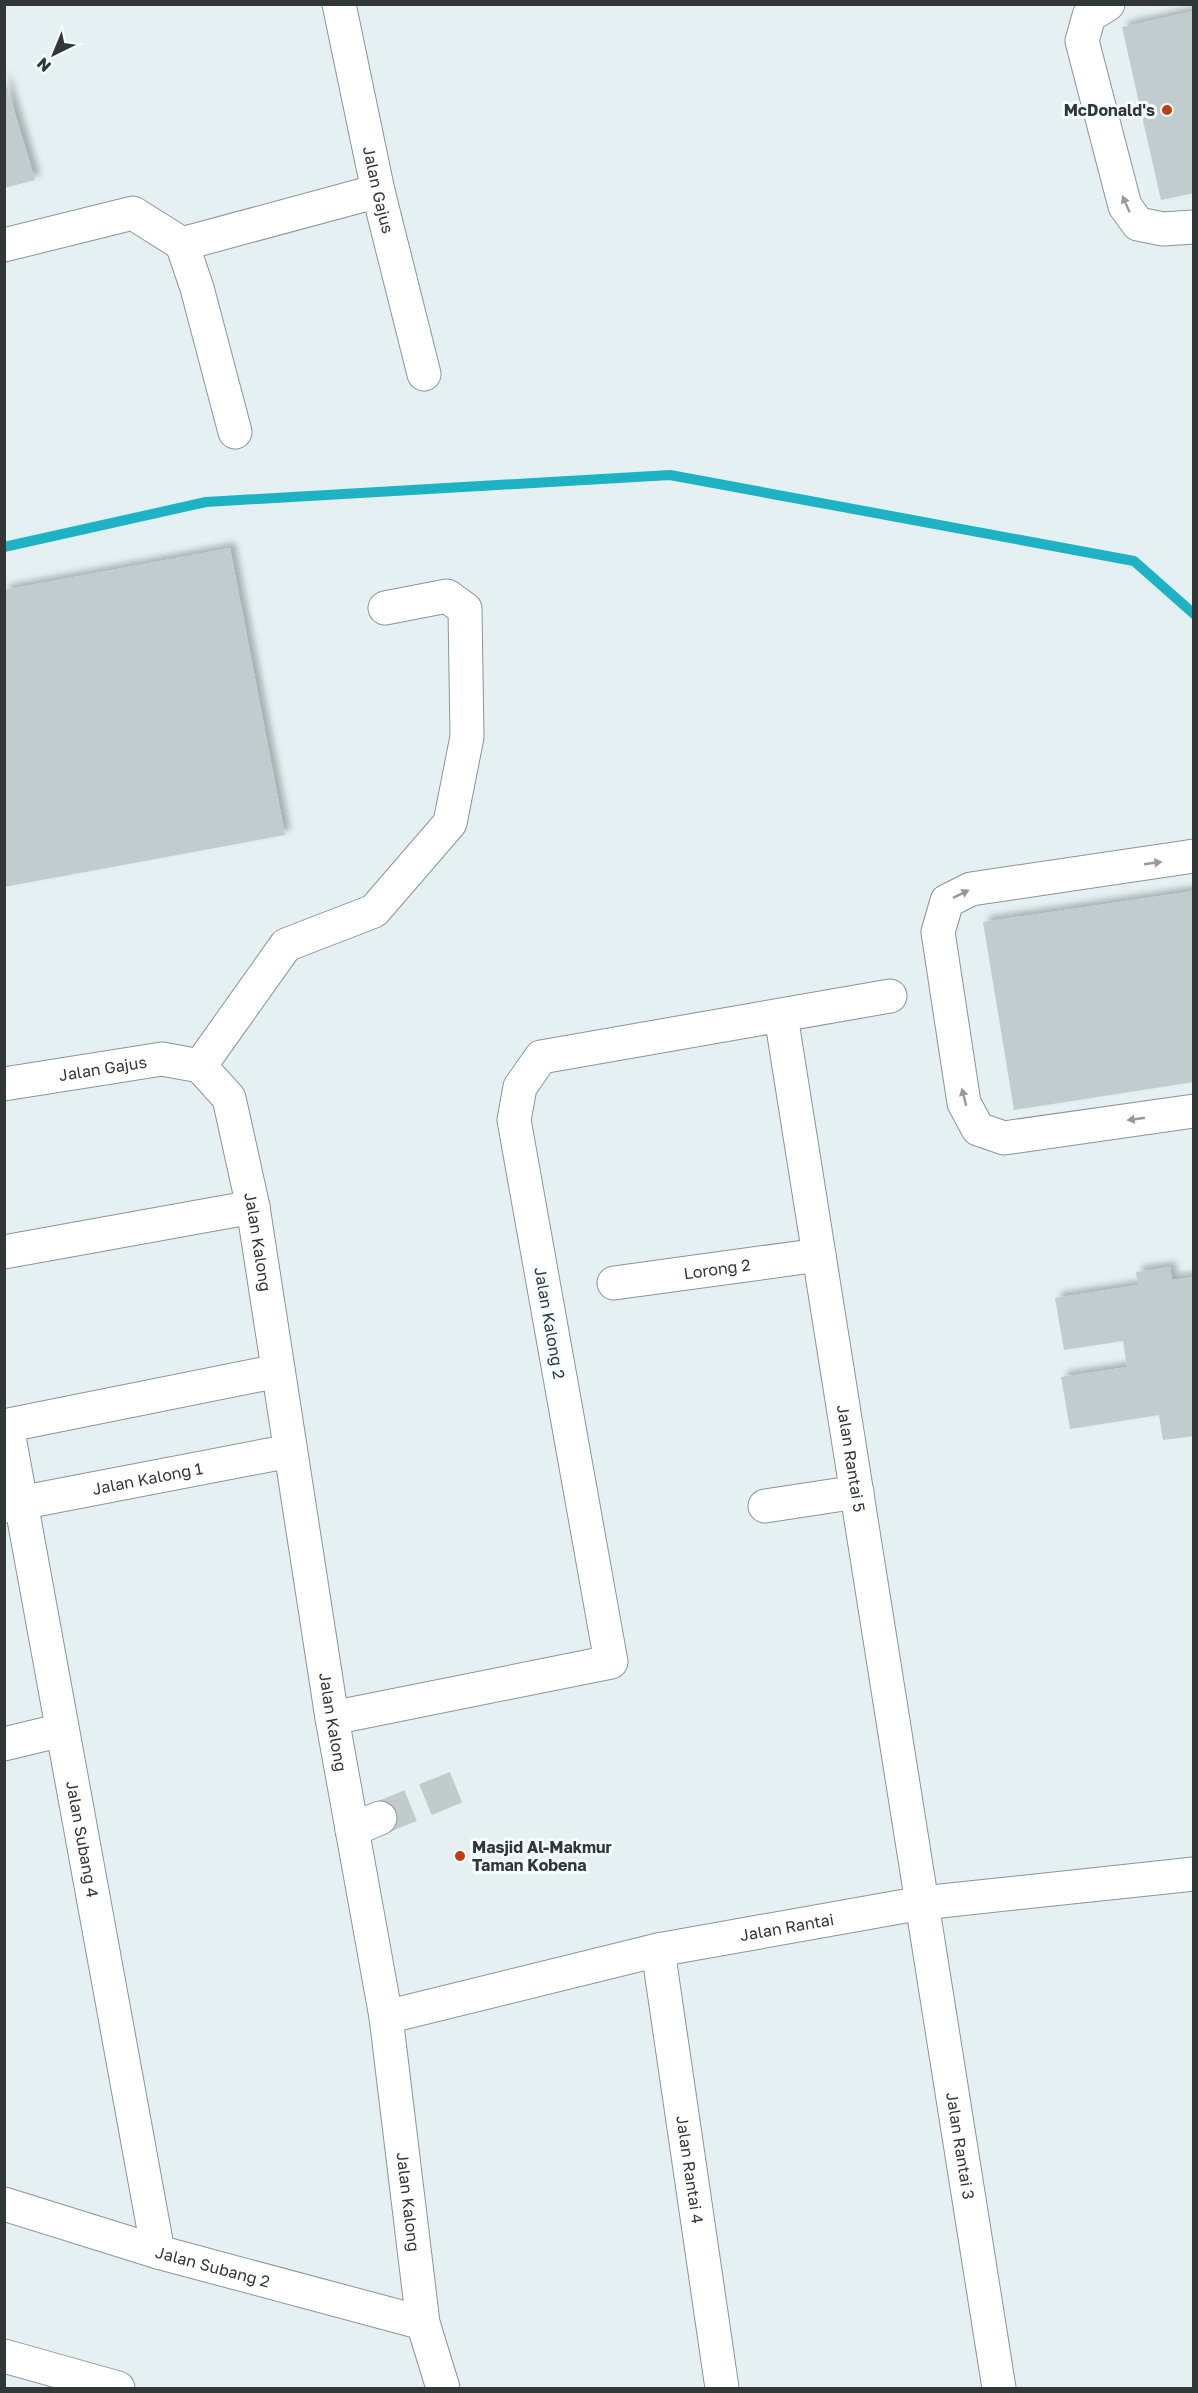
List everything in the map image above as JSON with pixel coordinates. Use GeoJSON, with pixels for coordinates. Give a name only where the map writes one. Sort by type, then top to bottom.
{"type":"FeatureCollection","features":[{"type":"Feature","properties":{"kind":"street","name":"Jalan Gajus"},"geometry":{"type":"LineString","coordinates":[[339,4],[378,191],[423,374]]}},
{"type":"Feature","properties":{"kind":"street"},"geometry":{"type":"LineString","coordinates":[[1108,4],[1089,16],[1082,41],[1125,206],[1138,224],[1163,229],[1194,227]]}},
{"type":"Feature","properties":{"kind":"street"},"geometry":{"type":"LineString","coordinates":[[182,244],[378,191]]}},
{"type":"Feature","properties":{"kind":"street"},"geometry":{"type":"LineString","coordinates":[[4,245],[133,213],[182,244],[197,288],[234,432]]}},
{"type":"Feature","properties":{"kind":"street"},"geometry":{"type":"LineString","coordinates":[[200,1066],[286,945],[374,911],[450,823],[467,737],[465,609],[447,596],[385,608]]}},
{"type":"Feature","properties":{"kind":"street"},"geometry":{"type":"LineString","coordinates":[[1194,856],[971,889],[947,901],[938,932],[964,1103],[978,1129],[1004,1138],[1194,1111]]}},
{"type":"Feature","properties":{"kind":"street","name":"Jalan Kalong 2"},"geometry":{"type":"LineString","coordinates":[[332,1718],[612,1662],[514,1120],[520,1087],[541,1057],[890,996]]}},
{"type":"Feature","properties":{"kind":"street","name":"Jalan Rantai 5"},"geometry":{"type":"LineString","coordinates":[[781,1016],[922,1903]]}},
{"type":"Feature","properties":{"kind":"street","name":"Jalan Gajus"},"geometry":{"type":"LineString","coordinates":[[4,1084],[162,1059],[200,1066]]}},
{"type":"Feature","properties":{"kind":"street","name":"Jalan Kalong"},"geometry":{"type":"LineString","coordinates":[[200,1066],[229,1098],[253,1207],[332,1718],[366,1824],[386,2017],[423,2323],[443,2388]]}},
{"type":"Feature","properties":{"kind":"street"},"geometry":{"type":"LineString","coordinates":[[4,1252],[253,1207]]}},
{"type":"Feature","properties":{"kind":"street","name":"Lorong 2"},"geometry":{"type":"LineString","coordinates":[[614,1283],[819,1256]]}},
{"type":"Feature","properties":{"kind":"street"},"geometry":{"type":"LineString","coordinates":[[6,1426],[278,1371]]}},
{"type":"Feature","properties":{"kind":"street","name":"Jalan Subang 4"},"geometry":{"type":"LineString","coordinates":[[6,1426],[13,1505],[62,1730],[158,2252]]}},
{"type":"Feature","properties":{"kind":"street","name":"Jalan Kalong 1"},"geometry":{"type":"LineString","coordinates":[[13,1505],[290,1450]]}},
{"type":"Feature","properties":{"kind":"street"},"geometry":{"type":"LineString","coordinates":[[765,1506],[857,1492]]}},
{"type":"Feature","properties":{"kind":"street"},"geometry":{"type":"LineString","coordinates":[[4,1744],[62,1730]]}},
{"type":"Feature","properties":{"kind":"street","name":"Jalan Rantai"},"geometry":{"type":"LineString","coordinates":[[386,2017],[658,1950],[922,1903],[1194,1874]]}},
{"type":"Feature","properties":{"kind":"street","name":"Jalan Rantai 3"},"geometry":{"type":"LineString","coordinates":[[922,1903],[999,2388]]}},
{"type":"Feature","properties":{"kind":"street","name":"Jalan Rantai 4"},"geometry":{"type":"LineString","coordinates":[[658,1950],[722,2388]]}},
{"type":"Feature","properties":{"kind":"street","name":"Jalan Subang 2"},"geometry":{"type":"LineString","coordinates":[[4,2204],[158,2252],[423,2323]]}},
{"type":"Feature","properties":{"kind":"street"},"geometry":{"type":"LineString","coordinates":[[4,2356],[118,2388]]}},
{"type":"Feature","properties":{"kind":"building","name":"McDonald's"},"geometry":{"type":"Polygon","coordinates":[[[1194,11],[1194,193],[1161,200],[1122,27],[1194,11]]]}},
{"type":"Feature","properties":{"kind":"building"},"geometry":{"type":"Polygon","coordinates":[[[4,77],[35,180],[4,188],[4,77]]]}},
{"type":"Feature","properties":{"kind":"building"},"geometry":{"type":"Polygon","coordinates":[[[230,548],[285,835],[4,887],[4,590],[230,548]]]}},
{"type":"Feature","properties":{"kind":"building"},"geometry":{"type":"Polygon","coordinates":[[[1194,891],[1194,1082],[1014,1110],[983,922],[1194,891]]]}},
{"type":"Feature","properties":{"kind":"building"},"geometry":{"type":"Polygon","coordinates":[[[1170,1267],[1172,1280],[1194,1277],[1194,1436],[1163,1440],[1159,1415],[1070,1429],[1061,1377],[1127,1367],[1123,1341],[1064,1350],[1055,1298],[1138,1285],[1136,1272],[1170,1267]]]}},
{"type":"Feature","properties":{"kind":"waterway"},"geometry":{"type":"LineString","coordinates":[[4,547],[206,502],[670,475],[1134,561],[1194,614]]}},
{"type":"Feature","properties":{"kind":"tunnel"},"geometry":{"type":"LineString","coordinates":[[380,1818],[464,1784]]}},
{"type":"Feature","properties":{"kind":"place","name":"McDonald's"},"geometry":{"type":"Point","coordinates":[1167,110]}},
{"type":"Feature","properties":{"kind":"place","name":"Masjid Al-Makmur Taman Kobena"},"geometry":{"type":"Point","coordinates":[460,1856]}}]}
